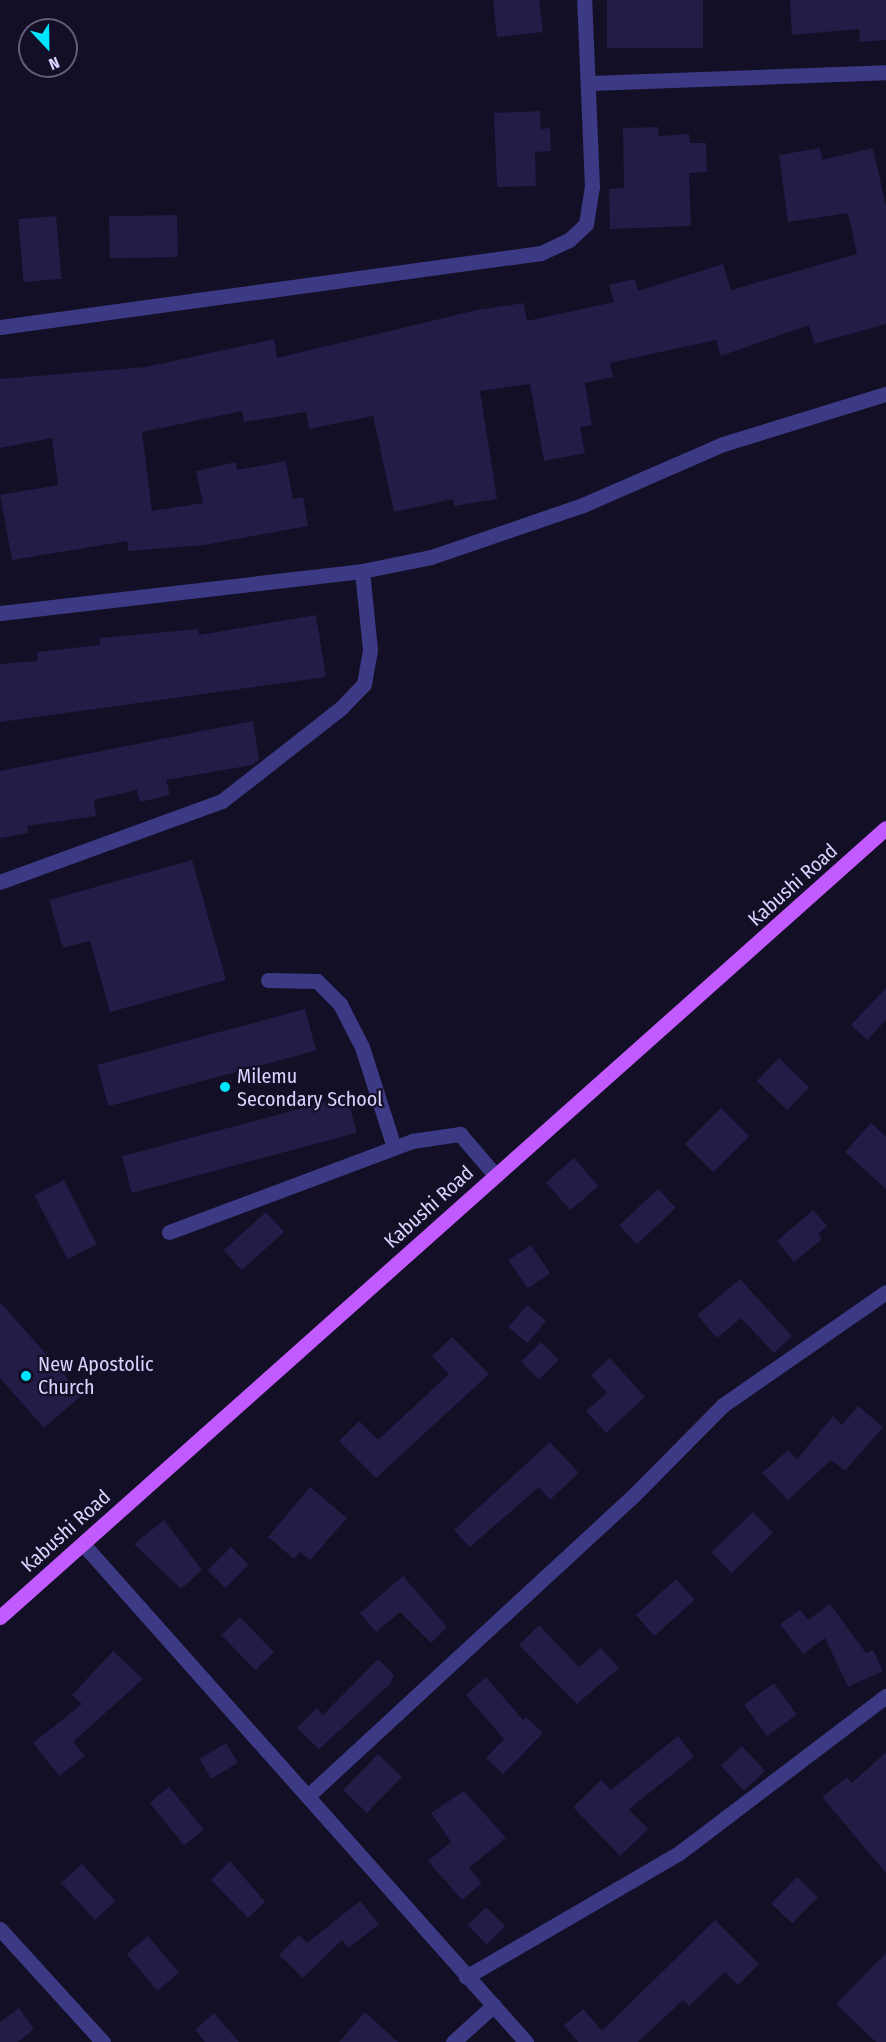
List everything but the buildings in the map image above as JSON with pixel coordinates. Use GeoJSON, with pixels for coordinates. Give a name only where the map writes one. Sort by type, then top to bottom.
{"type":"FeatureCollection","features":[{"type":"Feature","properties":{"kind":"main road","name":"Kabushi Road"},"geometry":{"type":"LineString","coordinates":[[0,1617],[886,828]]}},
{"type":"Feature","properties":{"kind":"street"},"geometry":{"type":"LineString","coordinates":[[0,327],[541,253],[586,224],[592,188],[590,83],[584,0]]}},
{"type":"Feature","properties":{"kind":"street"},"geometry":{"type":"LineString","coordinates":[[590,83],[886,72]]}},
{"type":"Feature","properties":{"kind":"street"},"geometry":{"type":"LineString","coordinates":[[0,613],[362,571],[431,557],[583,505],[723,444],[886,394]]}},
{"type":"Feature","properties":{"kind":"street"},"geometry":{"type":"LineString","coordinates":[[0,882],[222,801],[341,708],[364,684],[370,650],[362,571]]}},
{"type":"Feature","properties":{"kind":"street"},"geometry":{"type":"LineString","coordinates":[[268,980],[317,981],[340,1004],[362,1047],[394,1147]]}},
{"type":"Feature","properties":{"kind":"street"},"geometry":{"type":"LineString","coordinates":[[169,1232],[394,1147],[460,1134],[496,1176]]}},
{"type":"Feature","properties":{"kind":"street"},"geometry":{"type":"LineString","coordinates":[[310,1794],[633,1496],[723,1405],[886,1292]]}},
{"type":"Feature","properties":{"kind":"street"},"geometry":{"type":"LineString","coordinates":[[83,1544],[310,1794],[466,1977],[526,2042]]}},
{"type":"Feature","properties":{"kind":"street"},"geometry":{"type":"LineString","coordinates":[[466,1977],[679,1853],[886,1696]]}},
{"type":"Feature","properties":{"kind":"street"},"geometry":{"type":"LineString","coordinates":[[0,1929],[103,2042]]}},
{"type":"Feature","properties":{"kind":"street"},"geometry":{"type":"LineString","coordinates":[[453,2042],[494,2005]]}},
{"type":"Feature","properties":{"kind":"place","name":"Milemu Secondary School"},"geometry":{"type":"Point","coordinates":[225,1087]}},
{"type":"Feature","properties":{"kind":"place","name":"New Apostolic Church"},"geometry":{"type":"Point","coordinates":[26,1376]}}]}
